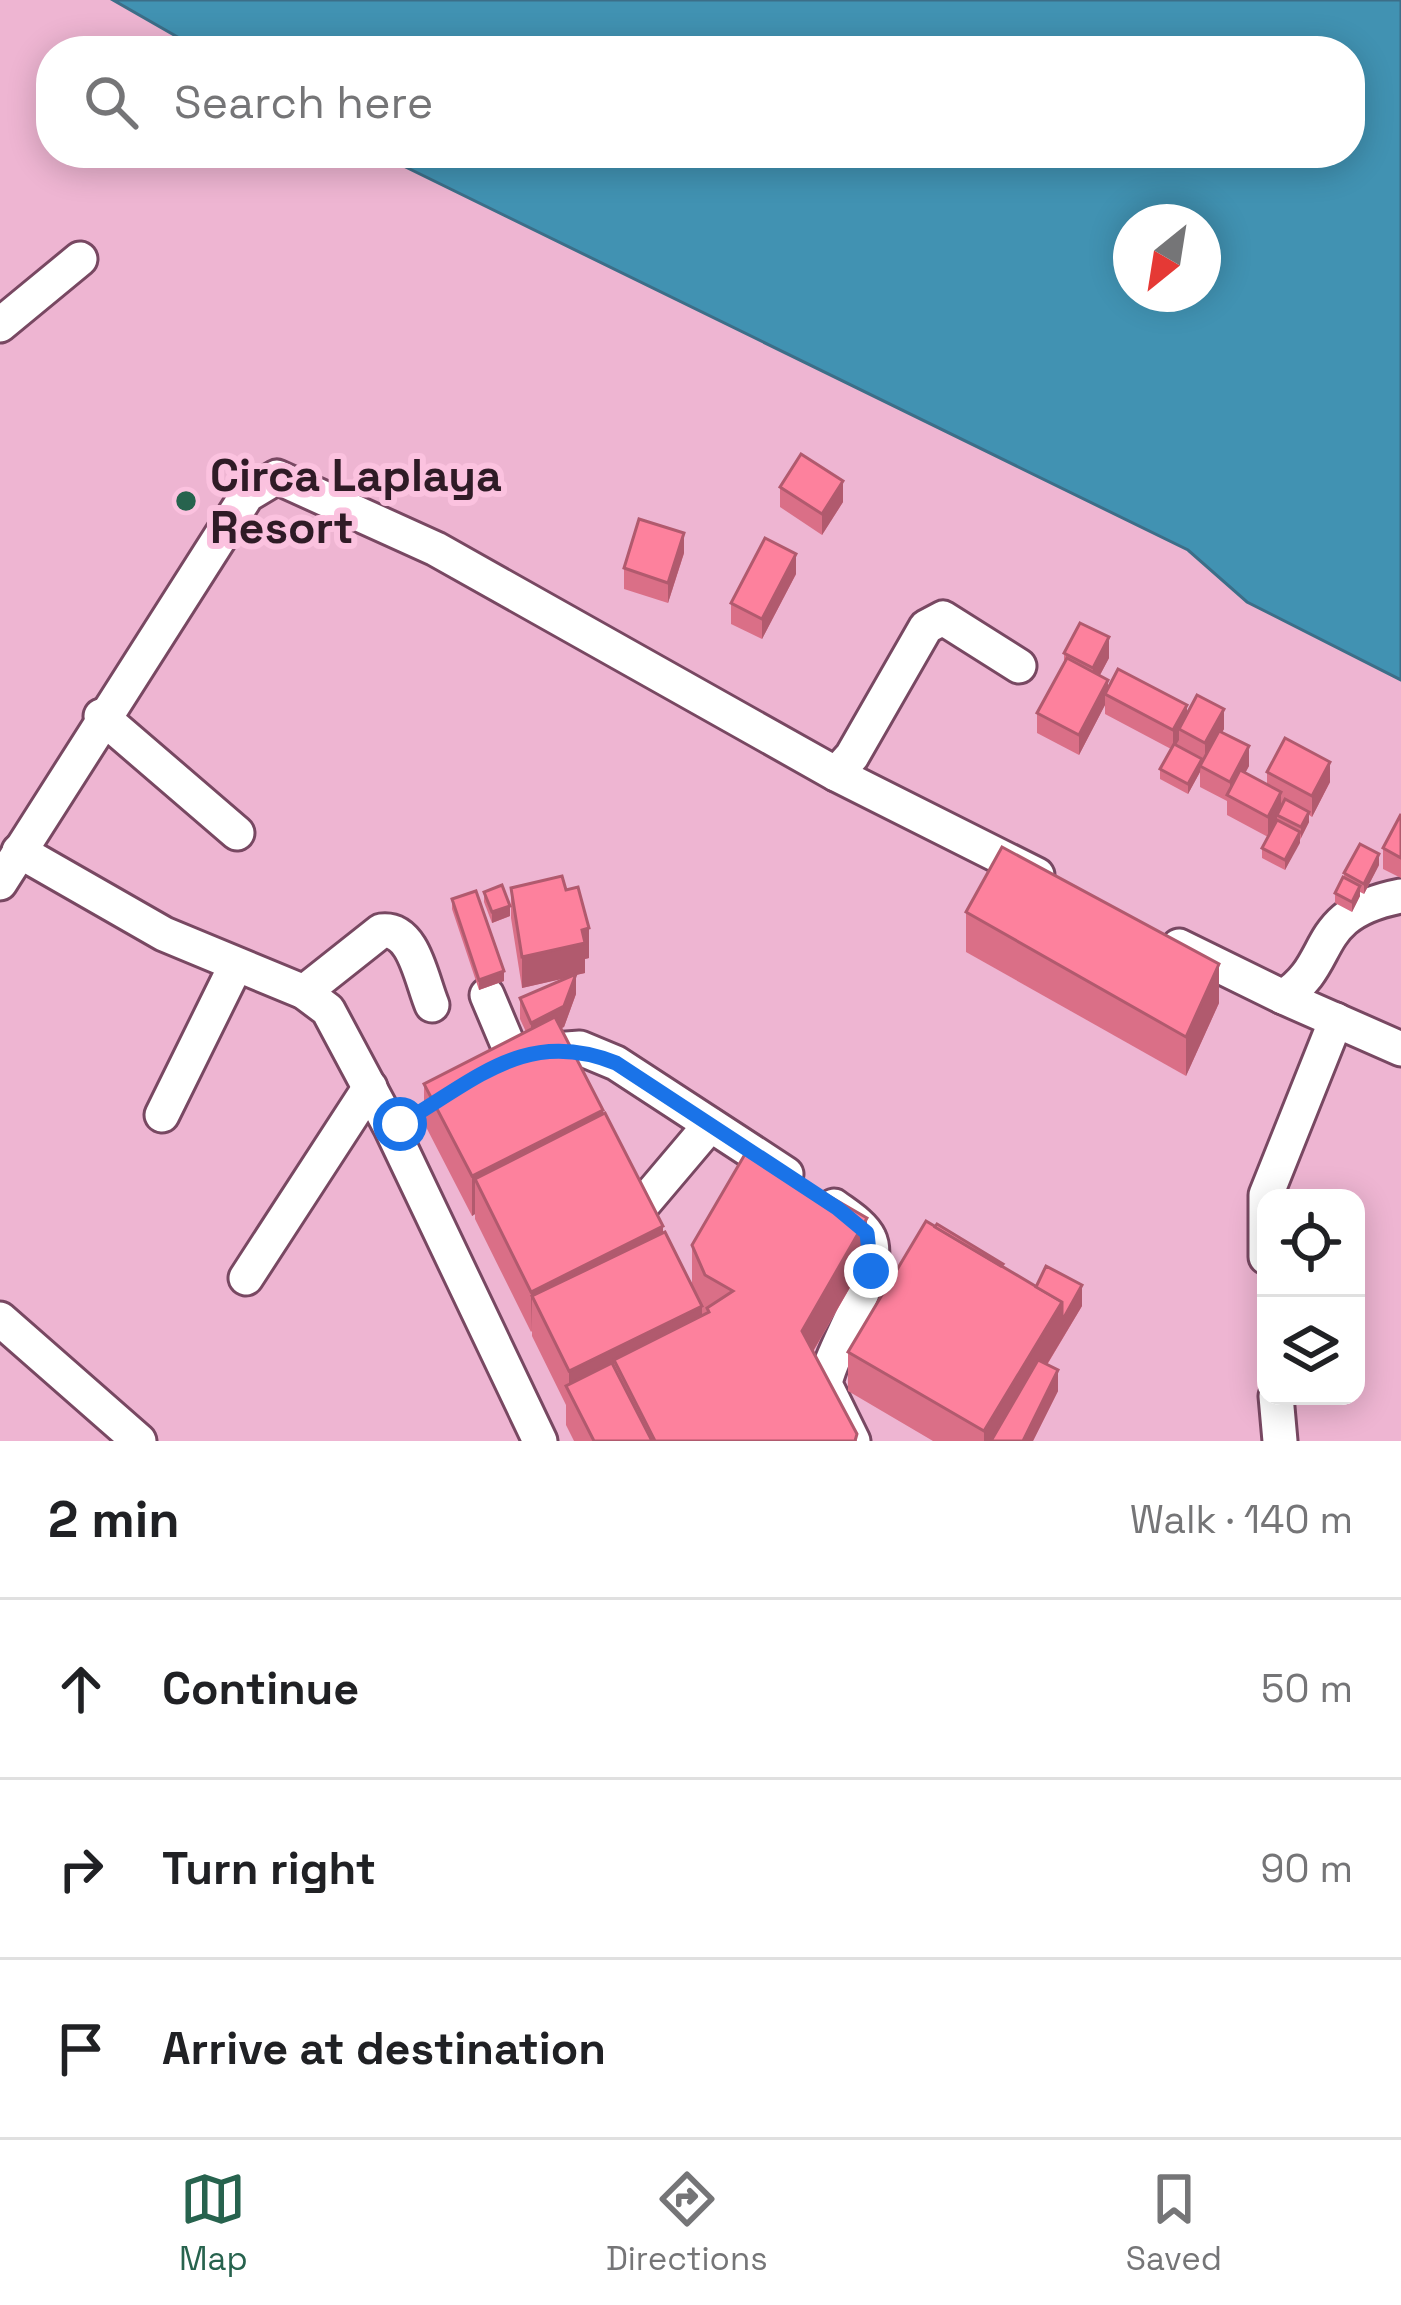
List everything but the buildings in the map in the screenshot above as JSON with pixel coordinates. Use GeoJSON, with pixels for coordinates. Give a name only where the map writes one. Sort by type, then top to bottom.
{"type":"FeatureCollection","features":[{"type":"Feature","properties":{"kind":"street"},"geometry":{"type":"LineString","coordinates":[[0,326],[80,259]]}},
{"type":"Feature","properties":{"kind":"street"},"geometry":{"type":"LineString","coordinates":[[0,883],[101,716],[247,495],[264,480],[296,482],[436,549],[836,774],[1064,888]]}},
{"type":"Feature","properties":{"kind":"street"},"geometry":{"type":"LineString","coordinates":[[836,774],[852,756],[926,627],[943,618],[957,622],[1019,666]]}},
{"type":"Feature","properties":{"kind":"street"},"geometry":{"type":"LineString","coordinates":[[101,716],[237,833]]}},
{"type":"Feature","properties":{"kind":"street"},"geometry":{"type":"LineString","coordinates":[[19,851],[164,934],[304,992],[328,1010],[370,1087],[405,1121],[540,1441]]}},
{"type":"Feature","properties":{"kind":"street"},"geometry":{"type":"LineString","coordinates":[[1283,997],[1296,987],[1337,924],[1370,900],[1401,896]]}},
{"type":"Feature","properties":{"kind":"street"},"geometry":{"type":"LineString","coordinates":[[304,992],[381,931],[392,929],[404,937],[432,1005]]}},
{"type":"Feature","properties":{"kind":"street"},"geometry":{"type":"LineString","coordinates":[[1147,930],[1401,1049]]}},
{"type":"Feature","properties":{"kind":"street"},"geometry":{"type":"LineString","coordinates":[[162,1114],[235,967]]}},
{"type":"Feature","properties":{"kind":"street"},"geometry":{"type":"LineString","coordinates":[[487,995],[514,1059]]}},
{"type":"Feature","properties":{"kind":"street"},"geometry":{"type":"LineString","coordinates":[[1268,1189],[1336,1020]]}},
{"type":"Feature","properties":{"kind":"street"},"geometry":{"type":"LineString","coordinates":[[476,1081],[514,1059],[556,1047],[580,1048],[616,1063],[867,1233],[871,1271],[824,1384],[853,1441]]}},
{"type":"Feature","properties":{"kind":"street"},"geometry":{"type":"LineString","coordinates":[[246,1278],[370,1087]]}},
{"type":"Feature","properties":{"kind":"street"},"geometry":{"type":"LineString","coordinates":[[644,1203],[710,1125]]}},
{"type":"Feature","properties":{"kind":"street"},"geometry":{"type":"LineString","coordinates":[[0,1319],[139,1441]]}},
{"type":"Feature","properties":{"kind":"street"},"geometry":{"type":"LineString","coordinates":[[1277,1405],[1280,1441]]}},
{"type":"Feature","properties":{"kind":"water"},"geometry":{"type":"Polygon","coordinates":[[[113,0],[1401,0],[1401,680],[1247,602],[1188,550],[408,168],[1365,168],[1365,36],[176,36],[113,0]]]}},
{"type":"Feature","properties":{"kind":"place","name":"Circa Laplaya Resort"},"geometry":{"type":"Point","coordinates":[186,501]}},
{"type":"Feature","properties":{"kind":"route"},"geometry":{"type":"LineString","coordinates":[[400,1124],[527,1051],[580,1048],[616,1063],[837,1208],[867,1233],[873,1248],[871,1271]]}}]}
